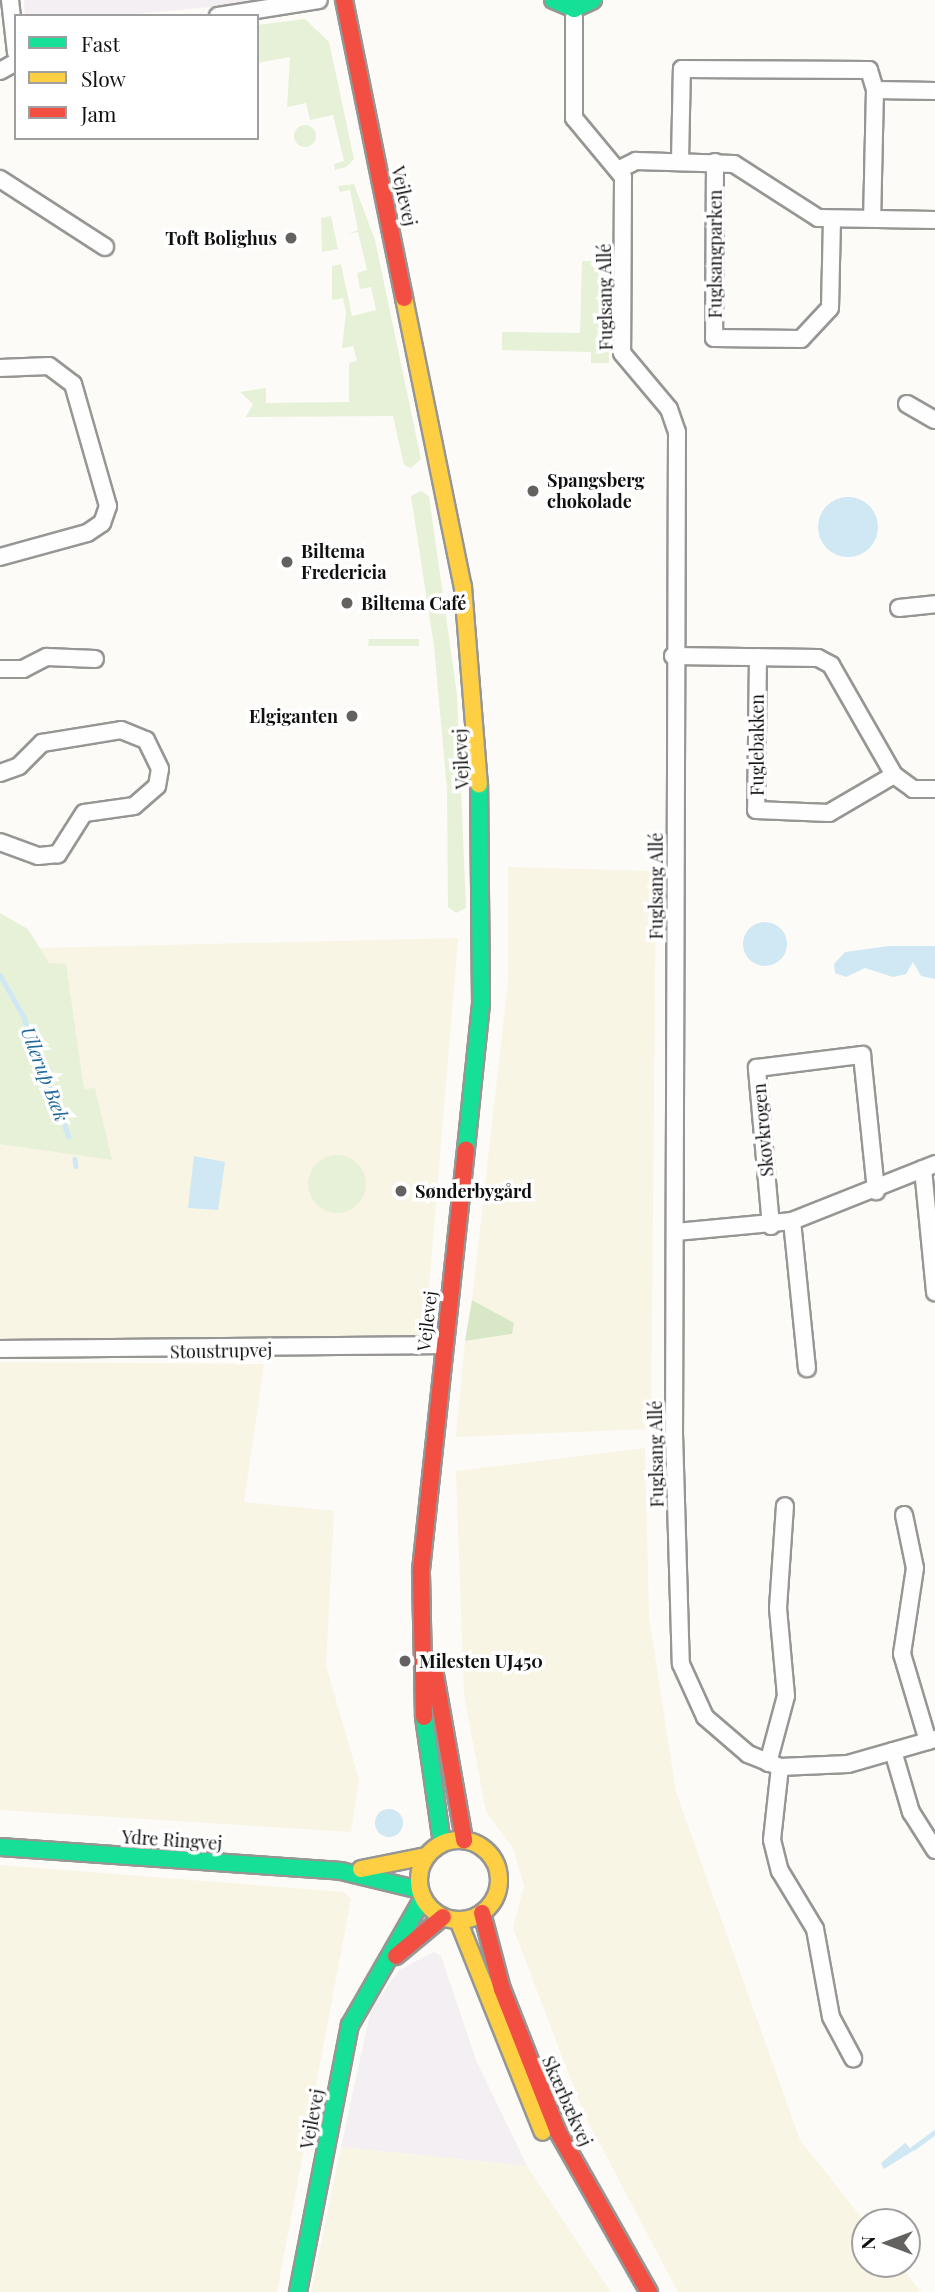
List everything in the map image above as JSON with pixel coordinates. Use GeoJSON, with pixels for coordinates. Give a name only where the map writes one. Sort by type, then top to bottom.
{"type":"FeatureCollection","features":[{"type":"Feature","properties":{"kind":"street"},"geometry":{"type":"LineString","coordinates":[[10,0],[14,35]]}},
{"type":"Feature","properties":{"kind":"street"},"geometry":{"type":"LineString","coordinates":[[231,14],[319,0]]}},
{"type":"Feature","properties":{"kind":"street","name":"Vejlevej"},"geometry":{"type":"LineString","coordinates":[[344,0],[463,587],[478,719],[481,1004],[443,1345],[427,1526],[422,1675],[442,1843]]}},
{"type":"Feature","properties":{"kind":"street"},"geometry":{"type":"LineString","coordinates":[[553,0],[574,13]]}},
{"type":"Feature","properties":{"kind":"street"},"geometry":{"type":"LineString","coordinates":[[574,13],[593,0]]}},
{"type":"Feature","properties":{"kind":"street"},"geometry":{"type":"LineString","coordinates":[[574,13],[574,118],[620,169],[636,161],[734,164],[818,218],[935,220]]}},
{"type":"Feature","properties":{"kind":"street"},"geometry":{"type":"LineString","coordinates":[[680,161],[682,69],[869,70],[874,90],[872,218]]}},
{"type":"Feature","properties":{"kind":"street"},"geometry":{"type":"LineString","coordinates":[[874,90],[935,91]]}},
{"type":"Feature","properties":{"kind":"street","name":"Fuglsangparken"},"geometry":{"type":"LineString","coordinates":[[715,162],[714,338],[801,339],[830,307],[832,220]]}},
{"type":"Feature","properties":{"kind":"street","name":"Fuglsang Allé"},"geometry":{"type":"LineString","coordinates":[[620,169],[622,353],[669,410],[677,432],[673,656],[681,1664],[705,1717],[774,1765]]}},
{"type":"Feature","properties":{"kind":"street"},"geometry":{"type":"LineString","coordinates":[[0,179],[105,247]]}},
{"type":"Feature","properties":{"kind":"street"},"geometry":{"type":"LineString","coordinates":[[0,368],[49,366],[73,384],[108,506],[102,523],[87,533],[0,556]]}},
{"type":"Feature","properties":{"kind":"street"},"geometry":{"type":"LineString","coordinates":[[907,404],[934,416]]}},
{"type":"Feature","properties":{"kind":"street"},"geometry":{"type":"LineString","coordinates":[[899,608],[935,604]]}},
{"type":"Feature","properties":{"kind":"street"},"geometry":{"type":"LineString","coordinates":[[673,656],[818,658],[831,666],[894,775],[913,789],[935,789]]}},
{"type":"Feature","properties":{"kind":"street"},"geometry":{"type":"LineString","coordinates":[[0,669],[23,669],[47,657],[94,659]]}},
{"type":"Feature","properties":{"kind":"street","name":"Fuglebakken"},"geometry":{"type":"LineString","coordinates":[[758,657],[757,810],[829,813],[894,775]]}},
{"type":"Feature","properties":{"kind":"street"},"geometry":{"type":"LineString","coordinates":[[0,774],[19,766],[42,743],[121,730],[146,740],[160,769],[157,786],[134,806],[84,813],[58,854],[38,856],[0,842]]}},
{"type":"Feature","properties":{"kind":"street","name":"Skovkrogen"},"geometry":{"type":"LineString","coordinates":[[771,1226],[757,1068],[862,1055],[876,1191]]}},
{"type":"Feature","properties":{"kind":"street"},"geometry":{"type":"LineString","coordinates":[[676,1232],[771,1226],[792,1221],[876,1191],[929,1166],[935,1292]]}},
{"type":"Feature","properties":{"kind":"street"},"geometry":{"type":"LineString","coordinates":[[792,1221],[807,1368]]}},
{"type":"Feature","properties":{"kind":"street","name":"Stoustrupvej"},"geometry":{"type":"LineString","coordinates":[[0,1349],[443,1345]]}},
{"type":"Feature","properties":{"kind":"street"},"geometry":{"type":"LineString","coordinates":[[785,1506],[778,1608],[786,1696],[774,1765],[772,1840],[780,1871],[815,1929],[827,2004],[853,2058]]}},
{"type":"Feature","properties":{"kind":"street"},"geometry":{"type":"LineString","coordinates":[[774,1765],[811,1770],[931,1740],[902,1654],[915,1569],[904,1516]]}},
{"type":"Feature","properties":{"kind":"street","name":"Vejlevej"},"geometry":{"type":"LineString","coordinates":[[427,1526],[435,1678],[464,1840]]}},
{"type":"Feature","properties":{"kind":"street"},"geometry":{"type":"LineString","coordinates":[[893,1751],[911,1812],[935,1850]]}},
{"type":"Feature","properties":{"kind":"street"},"geometry":{"type":"LineString","coordinates":[[464,1840],[486,1850],[498,1870],[497,1894],[482,1913],[451,1919],[421,1894],[426,1856],[442,1843],[464,1840]]}},
{"type":"Feature","properties":{"kind":"street","name":"Ydre Ringvej"},"geometry":{"type":"LineString","coordinates":[[0,1847],[341,1871],[408,1864],[426,1856]]}},
{"type":"Feature","properties":{"kind":"street","name":"Ydre Ringvej"},"geometry":{"type":"LineString","coordinates":[[341,1871],[421,1894]]}},
{"type":"Feature","properties":{"kind":"street","name":"Vejlevej"},"geometry":{"type":"LineString","coordinates":[[298,2292],[350,2025],[421,1894]]}},
{"type":"Feature","properties":{"kind":"street","name":"Skærbækvej"},"geometry":{"type":"LineString","coordinates":[[482,1913],[502,1989],[558,2133],[649,2292]]}},
{"type":"Feature","properties":{"kind":"street","name":"Vejlevej"},"geometry":{"type":"LineString","coordinates":[[385,1962],[451,1919]]}},
{"type":"Feature","properties":{"kind":"street","name":"Skærbækvej"},"geometry":{"type":"LineString","coordinates":[[451,1919],[544,2134],[635,2292]]}},
{"type":"Feature","properties":{"kind":"shaded area"},"geometry":{"type":"Polygon","coordinates":[[[24,0],[285,0],[134,14],[25,14],[24,0]]]}},
{"type":"Feature","properties":{"kind":"shaded area"},"geometry":{"type":"Polygon","coordinates":[[[508,867],[656,871],[651,1429],[456,1437],[465,1341],[512,1334],[514,1324],[472,1300],[508,982],[508,867]]]}},
{"type":"Feature","properties":{"kind":"shaded area"},"geometry":{"type":"Polygon","coordinates":[[[458,938],[425,1335],[0,1346],[0,949],[458,938]]]}},
{"type":"Feature","properties":{"kind":"shaded area"},"geometry":{"type":"Polygon","coordinates":[[[0,1362],[264,1364],[244,1502],[334,1511],[326,1666],[359,1779],[351,1832],[0,1810],[0,1362]]]}},
{"type":"Feature","properties":{"kind":"shaded area"},"geometry":{"type":"Polygon","coordinates":[[[645,1448],[649,1617],[676,1792],[800,2140],[854,2208],[851,2208],[851,2278],[910,2278],[921,2292],[678,2292],[584,2114],[513,1928],[524,1886],[513,1848],[486,1812],[464,1695],[456,1471],[645,1448]]]}},
{"type":"Feature","properties":{"kind":"shaded area"},"geometry":{"type":"Polygon","coordinates":[[[0,1865],[344,1892],[351,1899],[277,2292],[0,2292],[0,1865]]]}},
{"type":"Feature","properties":{"kind":"shaded area"},"geometry":{"type":"Polygon","coordinates":[[[434,1952],[441,1956],[476,2060],[527,2166],[341,2147],[371,2009],[399,1970],[434,1952]]]}},
{"type":"Feature","properties":{"kind":"shaded area"},"geometry":{"type":"Polygon","coordinates":[[[341,2147],[527,2166],[611,2292],[311,2292],[341,2147]]]}},
{"type":"Feature","properties":{"kind":"green space"},"geometry":{"type":"Polygon","coordinates":[[[305,19],[329,42],[354,159],[346,167],[335,170],[334,164],[344,161],[333,115],[310,120],[306,103],[287,107],[290,57],[259,63],[259,25],[305,19]]]}},
{"type":"Feature","properties":{"kind":"green space"},"geometry":{"type":"Polygon","coordinates":[[[305,125],[313,128],[316,136],[313,144],[305,147],[297,144],[294,136],[297,128],[305,125]]]}},
{"type":"Feature","properties":{"kind":"green space"},"geometry":{"type":"Polygon","coordinates":[[[354,184],[375,240],[421,459],[411,468],[404,465],[393,416],[246,417],[253,404],[240,392],[266,388],[266,403],[349,402],[349,363],[357,361],[353,346],[342,348],[346,312],[343,298],[332,300],[332,266],[341,264],[352,316],[376,310],[371,287],[360,289],[357,273],[367,270],[358,232],[348,234],[358,230],[350,190],[340,192],[338,186],[354,184]]]}},
{"type":"Feature","properties":{"kind":"green space"},"geometry":{"type":"Polygon","coordinates":[[[331,216],[338,249],[322,252],[321,218],[331,216]]]}},
{"type":"Feature","properties":{"kind":"green space"},"geometry":{"type":"Polygon","coordinates":[[[582,261],[607,261],[609,363],[591,363],[591,352],[502,350],[502,332],[580,333],[582,261]]]}},
{"type":"Feature","properties":{"kind":"green space"},"geometry":{"type":"Polygon","coordinates":[[[421,491],[429,496],[457,694],[466,908],[456,913],[448,907],[447,789],[434,646],[411,496],[421,491]]]}},
{"type":"Feature","properties":{"kind":"green space"},"geometry":{"type":"Polygon","coordinates":[[[369,639],[419,639],[419,646],[368,646],[369,639]]]}},
{"type":"Feature","properties":{"kind":"green space"},"geometry":{"type":"Polygon","coordinates":[[[0,913],[28,929],[49,963],[66,964],[84,1089],[95,1088],[112,1160],[0,1144],[0,913]]]}},
{"type":"Feature","properties":{"kind":"green space"},"geometry":{"type":"Polygon","coordinates":[[[331,1155],[343,1155],[358,1163],[366,1178],[366,1190],[358,1205],[343,1213],[331,1213],[316,1205],[308,1190],[308,1178],[316,1163],[331,1155]]]}},
{"type":"Feature","properties":{"kind":"green space"},"geometry":{"type":"Polygon","coordinates":[[[472,1300],[514,1323],[512,1334],[465,1341],[472,1300]]]}},
{"type":"Feature","properties":{"kind":"water"},"geometry":{"type":"Polygon","coordinates":[[[842,497],[854,497],[870,505],[876,515],[876,539],[870,549],[854,557],[842,557],[826,549],[818,533],[818,521],[826,505],[842,497]]]}},
{"type":"Feature","properties":{"kind":"water"},"geometry":{"type":"Polygon","coordinates":[[[765,922],[780,929],[787,944],[780,959],[765,966],[750,959],[743,944],[750,929],[765,922]]]}},
{"type":"Feature","properties":{"kind":"water"},"geometry":{"type":"Polygon","coordinates":[[[889,946],[935,946],[935,979],[921,976],[913,962],[906,974],[893,977],[865,968],[846,977],[835,973],[834,964],[845,952],[889,946]]]}},
{"type":"Feature","properties":{"kind":"water"},"geometry":{"type":"Polygon","coordinates":[[[194,1156],[225,1162],[218,1210],[188,1208],[194,1156]]]}},
{"type":"Feature","properties":{"kind":"water"},"geometry":{"type":"Polygon","coordinates":[[[389,1809],[399,1813],[403,1823],[399,1833],[389,1837],[379,1833],[375,1823],[379,1813],[389,1809]]]}},
{"type":"Feature","properties":{"kind":"water"},"geometry":{"type":"Polygon","coordinates":[[[905,2143],[913,2151],[884,2169],[881,2163],[905,2143]]]}},
{"type":"Feature","properties":{"kind":"waterway","name":"Ullerup Bæk"},"geometry":{"type":"LineString","coordinates":[[0,975],[23,1015],[69,1137]]}},
{"type":"Feature","properties":{"kind":"waterway","name":"Ullerup Bæk"},"geometry":{"type":"LineString","coordinates":[[75,1159],[76,1166]]}},
{"type":"Feature","properties":{"kind":"waterway"},"geometry":{"type":"LineString","coordinates":[[913,2148],[935,2132]]}},
{"type":"Feature","properties":{"kind":"traffic: fast"},"geometry":{"type":"LineString","coordinates":[[553,0],[574,9],[593,0]]}},
{"type":"Feature","properties":{"kind":"traffic: fast"},"geometry":{"type":"LineString","coordinates":[[466,1149],[481,1004],[479,784]]}},
{"type":"Feature","properties":{"kind":"traffic: fast"},"geometry":{"type":"LineString","coordinates":[[424,1717],[442,1843]]}},
{"type":"Feature","properties":{"kind":"traffic: fast"},"geometry":{"type":"LineString","coordinates":[[0,1847],[341,1871],[420,1890]]}},
{"type":"Feature","properties":{"kind":"traffic: fast"},"geometry":{"type":"LineString","coordinates":[[298,2292],[350,2025],[423,1898]]}},
{"type":"Feature","properties":{"kind":"traffic: slow"},"geometry":{"type":"LineString","coordinates":[[404,298],[463,587],[479,784]]}},
{"type":"Feature","properties":{"kind":"traffic: slow"},"geometry":{"type":"LineString","coordinates":[[459,1840],[474,1843],[487,1852],[496,1865],[499,1880],[496,1895],[487,1908],[474,1917],[459,1920],[444,1917],[431,1908],[422,1895],[419,1880],[422,1865],[431,1852],[444,1843],[459,1840]]}},
{"type":"Feature","properties":{"kind":"traffic: slow"},"geometry":{"type":"LineString","coordinates":[[361,1869],[426,1856]]}},
{"type":"Feature","properties":{"kind":"traffic: slow"},"geometry":{"type":"LineString","coordinates":[[458,1920],[543,2132]]}},
{"type":"Feature","properties":{"kind":"traffic: jam"},"geometry":{"type":"LineString","coordinates":[[344,0],[404,298]]}},
{"type":"Feature","properties":{"kind":"traffic: jam"},"geometry":{"type":"LineString","coordinates":[[424,1717],[421,1570],[466,1149]]}},
{"type":"Feature","properties":{"kind":"traffic: jam"},"geometry":{"type":"LineString","coordinates":[[435,1675],[464,1840]]}},
{"type":"Feature","properties":{"kind":"traffic: jam"},"geometry":{"type":"LineString","coordinates":[[482,1913],[502,1989],[558,2132],[649,2292]]}},
{"type":"Feature","properties":{"kind":"traffic: jam"},"geometry":{"type":"LineString","coordinates":[[396,1956],[443,1917]]}},
{"type":"Feature","properties":{"kind":"place","name":"Toft Bolighus"},"geometry":{"type":"Point","coordinates":[291,238]}},
{"type":"Feature","properties":{"kind":"place","name":"Spangsberg chokolade"},"geometry":{"type":"Point","coordinates":[533,491]}},
{"type":"Feature","properties":{"kind":"place","name":"Biltema Fredericia"},"geometry":{"type":"Point","coordinates":[287,562]}},
{"type":"Feature","properties":{"kind":"place","name":"Biltema Café"},"geometry":{"type":"Point","coordinates":[347,603]}},
{"type":"Feature","properties":{"kind":"place","name":"Elgiganten"},"geometry":{"type":"Point","coordinates":[352,716]}},
{"type":"Feature","properties":{"kind":"place","name":"Sønderbygård"},"geometry":{"type":"Point","coordinates":[401,1191]}},
{"type":"Feature","properties":{"kind":"place","name":"Milesten UJ450"},"geometry":{"type":"Point","coordinates":[405,1661]}}]}
